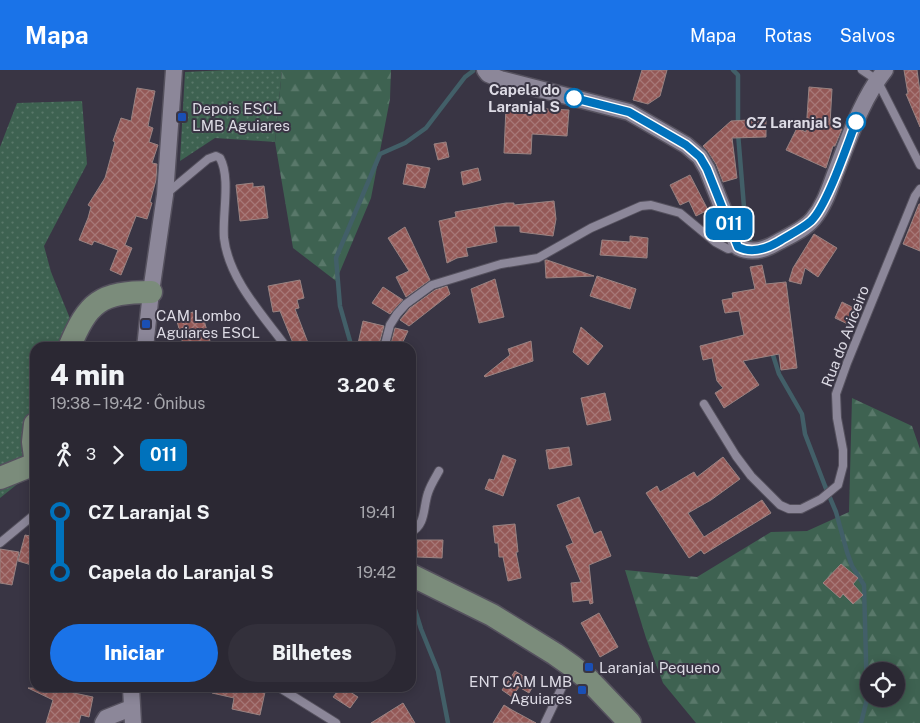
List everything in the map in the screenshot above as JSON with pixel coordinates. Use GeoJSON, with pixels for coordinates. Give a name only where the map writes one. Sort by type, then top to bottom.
{"type":"FeatureCollection","features":[{"type":"Feature","properties":{"kind":"main road"},"geometry":{"type":"LineString","coordinates":[[72,342],[79,324],[87,312],[95,305],[109,297],[124,292],[151,292]]}},
{"type":"Feature","properties":{"kind":"main road"},"geometry":{"type":"LineString","coordinates":[[0,478],[30,466]]}},
{"type":"Feature","properties":{"kind":"main road"},"geometry":{"type":"LineString","coordinates":[[416,577],[492,615],[564,660],[630,723]]}},
{"type":"Feature","properties":{"kind":"street"},"geometry":{"type":"LineString","coordinates":[[146,342],[165,195],[174,70]]}},
{"type":"Feature","properties":{"kind":"street"},"geometry":{"type":"LineString","coordinates":[[485,70],[488,74],[500,78],[629,112],[686,145],[700,157],[707,169],[738,247],[745,250],[768,248],[812,220],[823,205],[863,105],[881,75]]}},
{"type":"Feature","properties":{"kind":"street"},"geometry":{"type":"LineString","coordinates":[[104,723],[106,718],[132,716],[131,692]]}},
{"type":"Feature","properties":{"kind":"lane"},"geometry":{"type":"LineString","coordinates":[[862,70],[881,75],[920,165]]}},
{"type":"Feature","properties":{"kind":"lane"},"geometry":{"type":"LineString","coordinates":[[165,195],[208,159],[216,156],[220,158],[223,163],[225,186],[224,238],[231,264],[246,291],[283,342]]}},
{"type":"Feature","properties":{"kind":"lane","name":"Rua do Aviceiro"},"geometry":{"type":"LineString","coordinates":[[704,404],[736,456],[780,505],[789,509],[801,509],[821,499],[838,485],[844,466],[837,418],[836,394],[915,196],[920,189]]}},
{"type":"Feature","properties":{"kind":"lane"},"geometry":{"type":"LineString","coordinates":[[386,342],[390,325],[397,314],[412,298],[432,285],[501,264],[538,258],[591,228],[641,206],[651,205],[674,210],[715,242],[728,249],[738,247]]}},
{"type":"Feature","properties":{"kind":"lane"},"geometry":{"type":"LineString","coordinates":[[416,530],[421,522],[428,492],[439,471]]}},
{"type":"Feature","properties":{"kind":"lane"},"geometry":{"type":"LineString","coordinates":[[0,543],[30,518]]}},
{"type":"Feature","properties":{"kind":"lane"},"geometry":{"type":"LineString","coordinates":[[545,723],[564,660]]}},
{"type":"Feature","properties":{"kind":"lane"},"geometry":{"type":"LineString","coordinates":[[286,692],[336,723]]}},
{"type":"Feature","properties":{"kind":"green space"},"geometry":{"type":"Polygon","coordinates":[[[282,70],[275,142],[215,138],[180,161],[185,72],[282,70]]]}},
{"type":"Feature","properties":{"kind":"green space"},"geometry":{"type":"Polygon","coordinates":[[[282,70],[391,70],[390,99],[371,198],[336,281],[293,248],[275,142],[282,70]]]}},
{"type":"Feature","properties":{"kind":"green space"},"geometry":{"type":"Polygon","coordinates":[[[82,101],[87,164],[44,246],[51,272],[71,321],[71,342],[30,342],[30,474],[0,498],[0,147],[17,103],[82,101]]]}},
{"type":"Feature","properties":{"kind":"green space"},"geometry":{"type":"Polygon","coordinates":[[[852,398],[912,426],[920,449],[920,723],[696,723],[663,683],[646,638],[625,570],[697,577],[771,532],[807,531],[849,512],[852,398]]]}},
{"type":"Feature","properties":{"kind":"building"},"geometry":{"type":"Polygon","coordinates":[[[642,70],[667,70],[660,96],[648,104],[633,100],[642,70]]]}},
{"type":"Feature","properties":{"kind":"building"},"geometry":{"type":"Polygon","coordinates":[[[904,70],[917,70],[920,92],[920,127],[906,94],[908,94],[904,70]]]}},
{"type":"Feature","properties":{"kind":"building"},"geometry":{"type":"Polygon","coordinates":[[[809,87],[832,89],[830,124],[842,129],[835,146],[833,146],[826,168],[786,150],[797,128],[806,132],[809,87]]]}},
{"type":"Feature","properties":{"kind":"building"},"geometry":{"type":"Polygon","coordinates":[[[137,88],[155,91],[148,126],[153,128],[149,142],[158,145],[152,163],[157,164],[156,180],[147,219],[136,216],[125,245],[132,248],[121,275],[110,270],[118,250],[94,241],[92,245],[79,240],[91,207],[88,205],[105,178],[115,142],[113,141],[121,118],[131,121],[137,88]]]}},
{"type":"Feature","properties":{"kind":"building"},"geometry":{"type":"Polygon","coordinates":[[[506,107],[569,110],[567,136],[532,134],[531,154],[504,153],[506,107]]]}},
{"type":"Feature","properties":{"kind":"building"},"geometry":{"type":"Polygon","coordinates":[[[766,119],[766,137],[732,138],[737,178],[723,182],[716,164],[703,146],[731,121],[766,119]]]}},
{"type":"Feature","properties":{"kind":"building"},"geometry":{"type":"Polygon","coordinates":[[[446,142],[449,157],[438,160],[434,144],[446,142]]]}},
{"type":"Feature","properties":{"kind":"building"},"geometry":{"type":"Polygon","coordinates":[[[407,164],[430,168],[425,188],[403,184],[407,164]]]}},
{"type":"Feature","properties":{"kind":"building"},"geometry":{"type":"Polygon","coordinates":[[[478,168],[481,180],[463,185],[461,172],[478,168]]]}},
{"type":"Feature","properties":{"kind":"building"},"geometry":{"type":"Polygon","coordinates":[[[690,175],[708,210],[696,216],[689,201],[680,205],[670,185],[690,175]]]}},
{"type":"Feature","properties":{"kind":"building"},"geometry":{"type":"Polygon","coordinates":[[[253,183],[253,187],[264,186],[268,218],[240,221],[236,185],[253,183]]]}},
{"type":"Feature","properties":{"kind":"building"},"geometry":{"type":"Polygon","coordinates":[[[554,201],[556,219],[553,236],[520,232],[520,226],[494,226],[497,242],[466,248],[468,256],[457,258],[447,263],[439,221],[456,217],[455,212],[506,203],[514,203],[514,205],[554,201]]]}},
{"type":"Feature","properties":{"kind":"building"},"geometry":{"type":"Polygon","coordinates":[[[920,204],[920,251],[903,244],[920,204]]]}},
{"type":"Feature","properties":{"kind":"building"},"geometry":{"type":"Polygon","coordinates":[[[405,227],[430,280],[406,297],[396,277],[409,271],[388,238],[405,227]]]}},
{"type":"Feature","properties":{"kind":"building"},"geometry":{"type":"Polygon","coordinates":[[[814,234],[837,248],[818,277],[805,268],[801,284],[789,281],[793,268],[814,234]]]}},
{"type":"Feature","properties":{"kind":"building"},"geometry":{"type":"Polygon","coordinates":[[[630,236],[648,238],[647,258],[600,255],[602,240],[630,242],[630,236]]]}},
{"type":"Feature","properties":{"kind":"building"},"geometry":{"type":"Polygon","coordinates":[[[545,260],[547,260],[594,276],[546,278],[545,260]]]}},
{"type":"Feature","properties":{"kind":"building"},"geometry":{"type":"Polygon","coordinates":[[[762,265],[766,284],[786,282],[797,368],[781,370],[779,354],[743,361],[759,385],[724,408],[715,393],[723,388],[717,381],[712,358],[703,360],[700,346],[744,335],[739,311],[725,313],[722,300],[733,298],[732,293],[755,289],[750,267],[762,265]]]}},
{"type":"Feature","properties":{"kind":"building"},"geometry":{"type":"Polygon","coordinates":[[[597,276],[636,289],[630,309],[590,296],[597,276]]]}},
{"type":"Feature","properties":{"kind":"building"},"geometry":{"type":"Polygon","coordinates":[[[495,279],[504,317],[479,323],[471,289],[495,279]]]}},
{"type":"Feature","properties":{"kind":"building"},"geometry":{"type":"Polygon","coordinates":[[[300,280],[304,298],[297,300],[299,308],[295,309],[308,342],[293,342],[280,311],[273,312],[268,286],[300,280]]]}},
{"type":"Feature","properties":{"kind":"building"},"geometry":{"type":"Polygon","coordinates":[[[447,286],[450,294],[409,326],[400,320],[410,308],[435,290],[447,286]]]}},
{"type":"Feature","properties":{"kind":"building"},"geometry":{"type":"Polygon","coordinates":[[[383,287],[403,300],[390,314],[372,303],[383,287]]]}},
{"type":"Feature","properties":{"kind":"building"},"geometry":{"type":"Polygon","coordinates":[[[842,302],[860,311],[852,326],[835,318],[842,302]]]}},
{"type":"Feature","properties":{"kind":"building"},"geometry":{"type":"Polygon","coordinates":[[[193,312],[195,320],[203,317],[210,342],[182,342],[176,317],[193,312]]]}},
{"type":"Feature","properties":{"kind":"building"},"geometry":{"type":"Polygon","coordinates":[[[363,321],[384,326],[380,342],[358,342],[363,321]]]}},
{"type":"Feature","properties":{"kind":"building"},"geometry":{"type":"Polygon","coordinates":[[[581,327],[603,346],[588,365],[573,352],[581,327]]]}},
{"type":"Feature","properties":{"kind":"building"},"geometry":{"type":"Polygon","coordinates":[[[395,328],[408,331],[403,342],[392,342],[395,328]]]}},
{"type":"Feature","properties":{"kind":"building"},"geometry":{"type":"Polygon","coordinates":[[[531,341],[533,361],[484,376],[510,355],[508,349],[531,341]]]}},
{"type":"Feature","properties":{"kind":"building"},"geometry":{"type":"Polygon","coordinates":[[[605,393],[611,420],[587,425],[581,398],[605,393]]]}},
{"type":"Feature","properties":{"kind":"building"},"geometry":{"type":"Polygon","coordinates":[[[569,447],[572,465],[549,469],[546,450],[569,447]]]}},
{"type":"Feature","properties":{"kind":"building"},"geometry":{"type":"Polygon","coordinates":[[[503,455],[516,460],[503,496],[485,489],[489,479],[494,480],[503,455]]]}},
{"type":"Feature","properties":{"kind":"building"},"geometry":{"type":"Polygon","coordinates":[[[723,457],[740,479],[711,500],[688,513],[704,537],[762,500],[771,513],[704,554],[701,550],[689,558],[646,493],[657,486],[660,492],[694,472],[697,477],[723,457]]]}},
{"type":"Feature","properties":{"kind":"building"},"geometry":{"type":"Polygon","coordinates":[[[579,497],[594,534],[601,531],[611,556],[589,565],[593,603],[590,604],[589,600],[573,602],[571,583],[581,582],[566,546],[573,543],[557,505],[579,497]]]}},
{"type":"Feature","properties":{"kind":"building"},"geometry":{"type":"Polygon","coordinates":[[[515,524],[518,552],[516,552],[521,578],[508,581],[503,557],[499,557],[498,543],[495,543],[493,526],[515,524]]]}},
{"type":"Feature","properties":{"kind":"building"},"geometry":{"type":"Polygon","coordinates":[[[25,535],[30,536],[30,565],[18,561],[25,535]]]}},
{"type":"Feature","properties":{"kind":"building"},"geometry":{"type":"Polygon","coordinates":[[[417,540],[443,540],[442,558],[417,557],[417,540]]]}},
{"type":"Feature","properties":{"kind":"building"},"geometry":{"type":"Polygon","coordinates":[[[0,549],[19,552],[12,585],[0,583],[0,549]]]}},
{"type":"Feature","properties":{"kind":"building"},"geometry":{"type":"Polygon","coordinates":[[[841,564],[858,578],[853,584],[863,595],[853,604],[843,594],[840,598],[823,583],[841,564]]]}},
{"type":"Feature","properties":{"kind":"building"},"geometry":{"type":"Polygon","coordinates":[[[599,613],[618,647],[600,657],[581,623],[599,613]]]}},
{"type":"Feature","properties":{"kind":"building"},"geometry":{"type":"Polygon","coordinates":[[[515,671],[535,683],[529,693],[519,687],[512,697],[502,690],[515,671]]]}},
{"type":"Feature","properties":{"kind":"building"},"geometry":{"type":"Polygon","coordinates":[[[36,692],[74,692],[93,697],[89,717],[81,715],[79,723],[46,723],[53,700],[36,692]]]}},
{"type":"Feature","properties":{"kind":"building"},"geometry":{"type":"Polygon","coordinates":[[[265,692],[260,715],[232,709],[234,698],[212,693],[265,692]]]}},
{"type":"Feature","properties":{"kind":"building"},"geometry":{"type":"Polygon","coordinates":[[[337,692],[350,692],[358,697],[350,708],[333,697],[337,692]]]}},
{"type":"Feature","properties":{"kind":"building"},"geometry":{"type":"Polygon","coordinates":[[[403,703],[415,723],[371,723],[403,703]]]}},
{"type":"Feature","properties":{"kind":"building"},"geometry":{"type":"Polygon","coordinates":[[[504,705],[512,710],[536,723],[493,723],[504,705]]]}},
{"type":"Feature","properties":{"kind":"waterway"},"geometry":{"type":"LineString","coordinates":[[733,70],[738,75],[738,125]]}},
{"type":"Feature","properties":{"kind":"waterway"},"geometry":{"type":"LineString","coordinates":[[350,342],[340,306],[336,258],[380,154],[405,143],[426,128],[465,77],[473,71]]}},
{"type":"Feature","properties":{"kind":"waterway"},"geometry":{"type":"LineString","coordinates":[[738,133],[746,232],[751,243]]}},
{"type":"Feature","properties":{"kind":"waterway"},"geometry":{"type":"LineString","coordinates":[[772,352],[779,374],[802,414],[805,434],[836,512],[852,566],[864,585],[867,699],[861,723]]}},
{"type":"Feature","properties":{"kind":"waterway"},"geometry":{"type":"LineString","coordinates":[[416,613],[438,671],[448,723]]}},
{"type":"Feature","properties":{"kind":"bus line","name":"011"},"geometry":{"type":"LineString","coordinates":[[574,98],[629,112],[686,145],[700,157],[707,169],[738,247],[745,250],[768,248],[812,220],[823,205],[856,122]]}},
{"type":"Feature","properties":{"kind":"place","name":"Capela do Laranjal S"},"geometry":{"type":"Point","coordinates":[574,98]}},
{"type":"Feature","properties":{"kind":"place","name":"Depois ESCL LMB Aguiares"},"geometry":{"type":"Point","coordinates":[182,117]}},
{"type":"Feature","properties":{"kind":"place","name":"CZ Laranjal S"},"geometry":{"type":"Point","coordinates":[856,122]}},
{"type":"Feature","properties":{"kind":"place","name":"CAM Lombo Aguiares ESCL"},"geometry":{"type":"Point","coordinates":[146,324]}},
{"type":"Feature","properties":{"kind":"place","name":"Laranjal Pequeno"},"geometry":{"type":"Point","coordinates":[589,667]}},
{"type":"Feature","properties":{"kind":"place","name":"ENT CAM LMB Aguiares"},"geometry":{"type":"Point","coordinates":[582,690]}}]}
